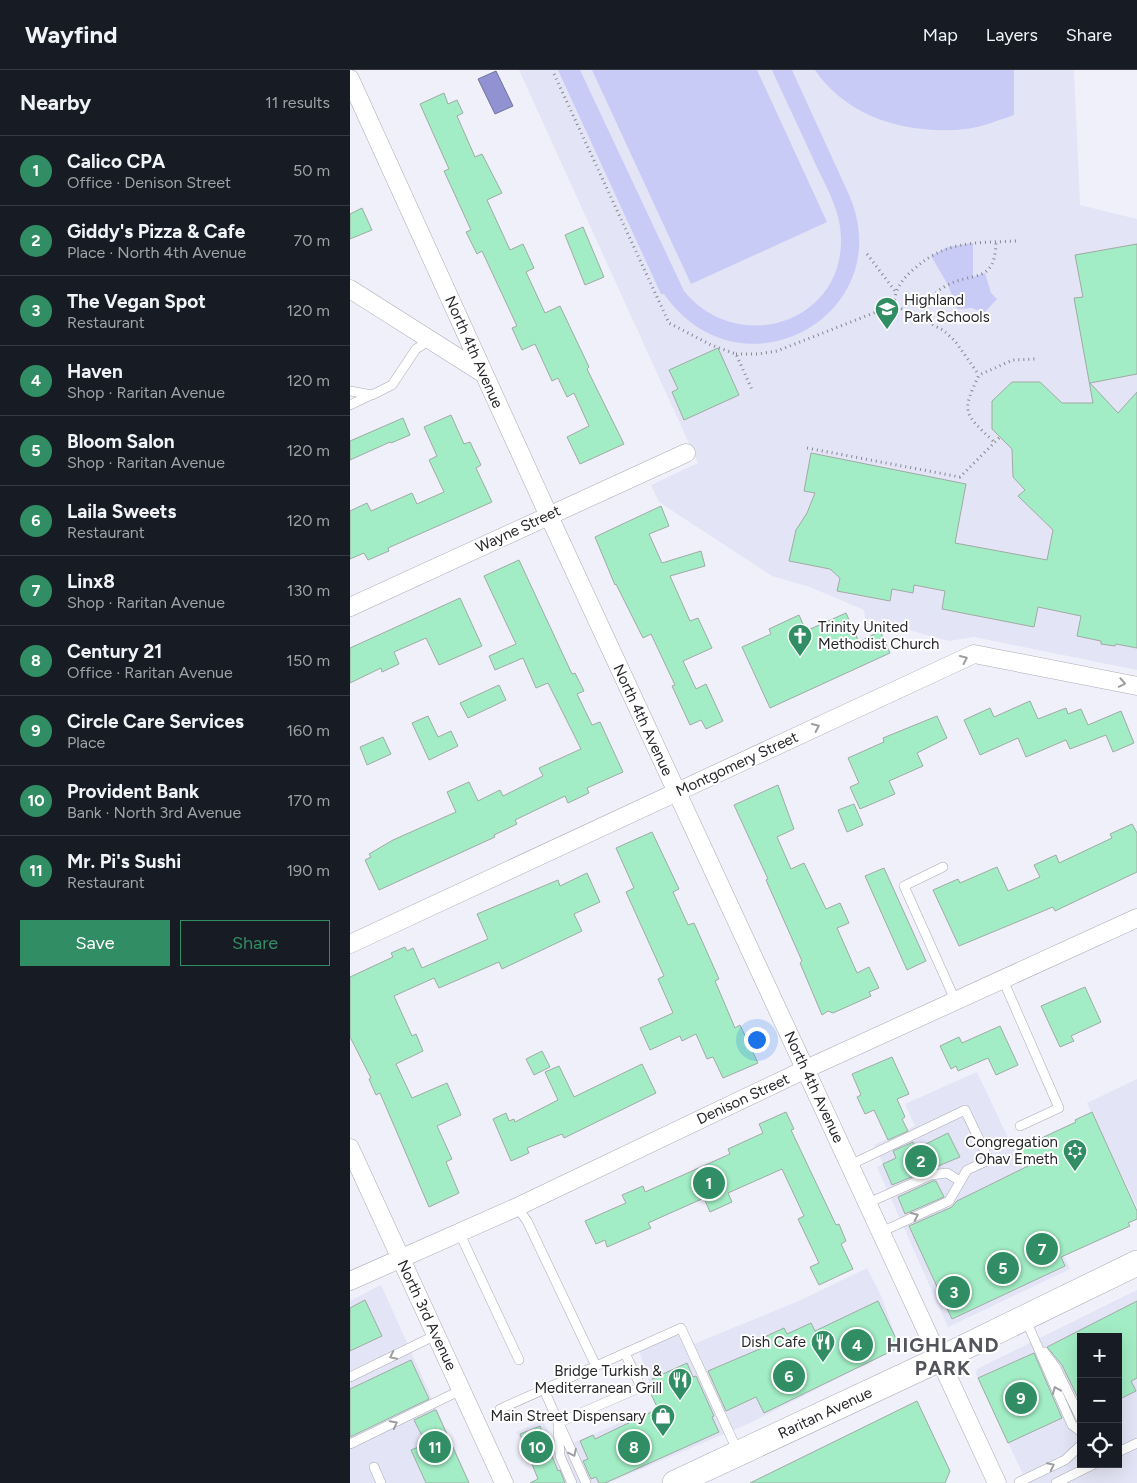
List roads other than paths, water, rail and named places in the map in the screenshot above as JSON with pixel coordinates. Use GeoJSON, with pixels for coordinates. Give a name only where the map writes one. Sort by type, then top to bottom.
{"type":"FeatureCollection","features":[{"type":"Feature","properties":{"kind":"main road","name":"Raritan Avenue"},"geometry":{"type":"LineString","coordinates":[[675,1483],[739,1455],[1137,1263]]}},
{"type":"Feature","properties":{"kind":"street","name":"North 4th Avenue"},"geometry":{"type":"LineString","coordinates":[[350,79],[676,792],[997,1483]]}},
{"type":"Feature","properties":{"kind":"street"},"geometry":{"type":"LineString","coordinates":[[350,289],[484,374]]}},
{"type":"Feature","properties":{"kind":"street","name":"Wayne Street"},"geometry":{"type":"LineString","coordinates":[[350,607],[548,514],[686,453]]}},
{"type":"Feature","properties":{"kind":"street","name":"Montgomery Street"},"geometry":{"type":"LineString","coordinates":[[350,944],[974,654],[1137,686]]}},
{"type":"Feature","properties":{"kind":"street","name":"Denison Street"},"geometry":{"type":"LineString","coordinates":[[350,1281],[517,1207],[806,1069],[1137,918]]}},
{"type":"Feature","properties":{"kind":"street","name":"North 3rd Avenue"},"geometry":{"type":"LineString","coordinates":[[350,1148],[504,1483]]}},
{"type":"Feature","properties":{"kind":"lane"},"geometry":{"type":"LineString","coordinates":[[350,405],[392,385],[416,349],[430,340]]}},
{"type":"Feature","properties":{"kind":"lane"},"geometry":{"type":"LineString","coordinates":[[350,390],[372,394]]}},
{"type":"Feature","properties":{"kind":"lane"},"geometry":{"type":"LineString","coordinates":[[943,867],[904,886],[956,1002]]}},
{"type":"Feature","properties":{"kind":"lane"},"geometry":{"type":"LineString","coordinates":[[1003,980],[1058,1108],[1020,1126]]}},
{"type":"Feature","properties":{"kind":"lane"},"geometry":{"type":"LineString","coordinates":[[850,1165],[965,1110],[989,1160],[967,1170],[949,1201],[881,1232]]}},
{"type":"Feature","properties":{"kind":"lane"},"geometry":{"type":"LineString","coordinates":[[868,1203],[931,1175],[946,1173],[960,1181]]}},
{"type":"Feature","properties":{"kind":"lane"},"geometry":{"type":"LineString","coordinates":[[517,1207],[530,1229],[596,1366]]}},
{"type":"Feature","properties":{"kind":"lane"},"geometry":{"type":"LineString","coordinates":[[459,1232],[519,1360]]}},
{"type":"Feature","properties":{"kind":"lane"},"geometry":{"type":"LineString","coordinates":[[1025,1318],[1072,1425],[1077,1428]]}},
{"type":"Feature","properties":{"kind":"lane"},"geometry":{"type":"LineString","coordinates":[[500,1409],[681,1328],[739,1455]]}},
{"type":"Feature","properties":{"kind":"lane"},"geometry":{"type":"LineString","coordinates":[[350,1377],[436,1335]]}},
{"type":"Feature","properties":{"kind":"lane"},"geometry":{"type":"LineString","coordinates":[[1038,1345],[1056,1368],[1077,1411]]}},
{"type":"Feature","properties":{"kind":"lane"},"geometry":{"type":"LineString","coordinates":[[558,1423],[641,1387],[625,1353]]}},
{"type":"Feature","properties":{"kind":"lane"},"geometry":{"type":"LineString","coordinates":[[350,1444],[461,1390]]}},
{"type":"Feature","properties":{"kind":"lane"},"geometry":{"type":"LineString","coordinates":[[544,1390],[586,1483]]}},
{"type":"Feature","properties":{"kind":"lane"},"geometry":{"type":"LineString","coordinates":[[558,1423],[560,1456],[572,1483]]}},
{"type":"Feature","properties":{"kind":"lane"},"geometry":{"type":"LineString","coordinates":[[1122,1450],[1137,1443]]}},
{"type":"Feature","properties":{"kind":"lane"},"geometry":{"type":"LineString","coordinates":[[1019,1482],[1065,1460],[1077,1449]]}},
{"type":"Feature","properties":{"kind":"lane"},"geometry":{"type":"LineString","coordinates":[[374,1467],[381,1483]]}},
{"type":"Feature","properties":{"kind":"lane"},"geometry":{"type":"LineString","coordinates":[[1056,1483],[1086,1468]]}},
{"type":"Feature","properties":{"kind":"place","name":"Highland Park Schools"},"geometry":{"type":"Point","coordinates":[887,330]}},
{"type":"Feature","properties":{"kind":"place","name":"Trinity United Methodist Church"},"geometry":{"type":"Point","coordinates":[800,657]}},
{"type":"Feature","properties":{"kind":"place","name":"Giddy's Pizza & Cafe"},"geometry":{"type":"Point","coordinates":[921,1161]}},
{"type":"Feature","properties":{"kind":"place","name":"Congregation Ohav Emeth"},"geometry":{"type":"Point","coordinates":[1075,1172]}},
{"type":"Feature","properties":{"kind":"place","name":"Calico CPA"},"geometry":{"type":"Point","coordinates":[709,1183]}},
{"type":"Feature","properties":{"kind":"place","name":"Linx8"},"geometry":{"type":"Point","coordinates":[1042,1249]}},
{"type":"Feature","properties":{"kind":"place","name":"Bloom Salon"},"geometry":{"type":"Point","coordinates":[1003,1268]}},
{"type":"Feature","properties":{"kind":"place","name":"The Vegan Spot"},"geometry":{"type":"Point","coordinates":[954,1292]}},
{"type":"Feature","properties":{"kind":"place","name":"Haven"},"geometry":{"type":"Point","coordinates":[857,1345]}},
{"type":"Feature","properties":{"kind":"place","name":"Dish Cafe"},"geometry":{"type":"Point","coordinates":[823,1363]}},
{"type":"Feature","properties":{"kind":"place","name":"Laila Sweets"},"geometry":{"type":"Point","coordinates":[789,1376]}},
{"type":"Feature","properties":{"kind":"place","name":"Circle Care Services"},"geometry":{"type":"Point","coordinates":[1021,1398]}},
{"type":"Feature","properties":{"kind":"place","name":"Bridge Turkish & Mediterranean Grill"},"geometry":{"type":"Point","coordinates":[680,1401]}},
{"type":"Feature","properties":{"kind":"place","name":"Main Street Dispensary"},"geometry":{"type":"Point","coordinates":[663,1437]}},
{"type":"Feature","properties":{"kind":"place","name":"Mr. Pi's Sushi"},"geometry":{"type":"Point","coordinates":[435,1447]}},
{"type":"Feature","properties":{"kind":"place","name":"Provident Bank"},"geometry":{"type":"Point","coordinates":[537,1447]}},
{"type":"Feature","properties":{"kind":"place","name":"Century 21"},"geometry":{"type":"Point","coordinates":[634,1447]}},
{"type":"Feature","properties":{"kind":"district","name":"HIGHLAND PARK"},"geometry":{"type":"Point","coordinates":[943,1356]}}]}
